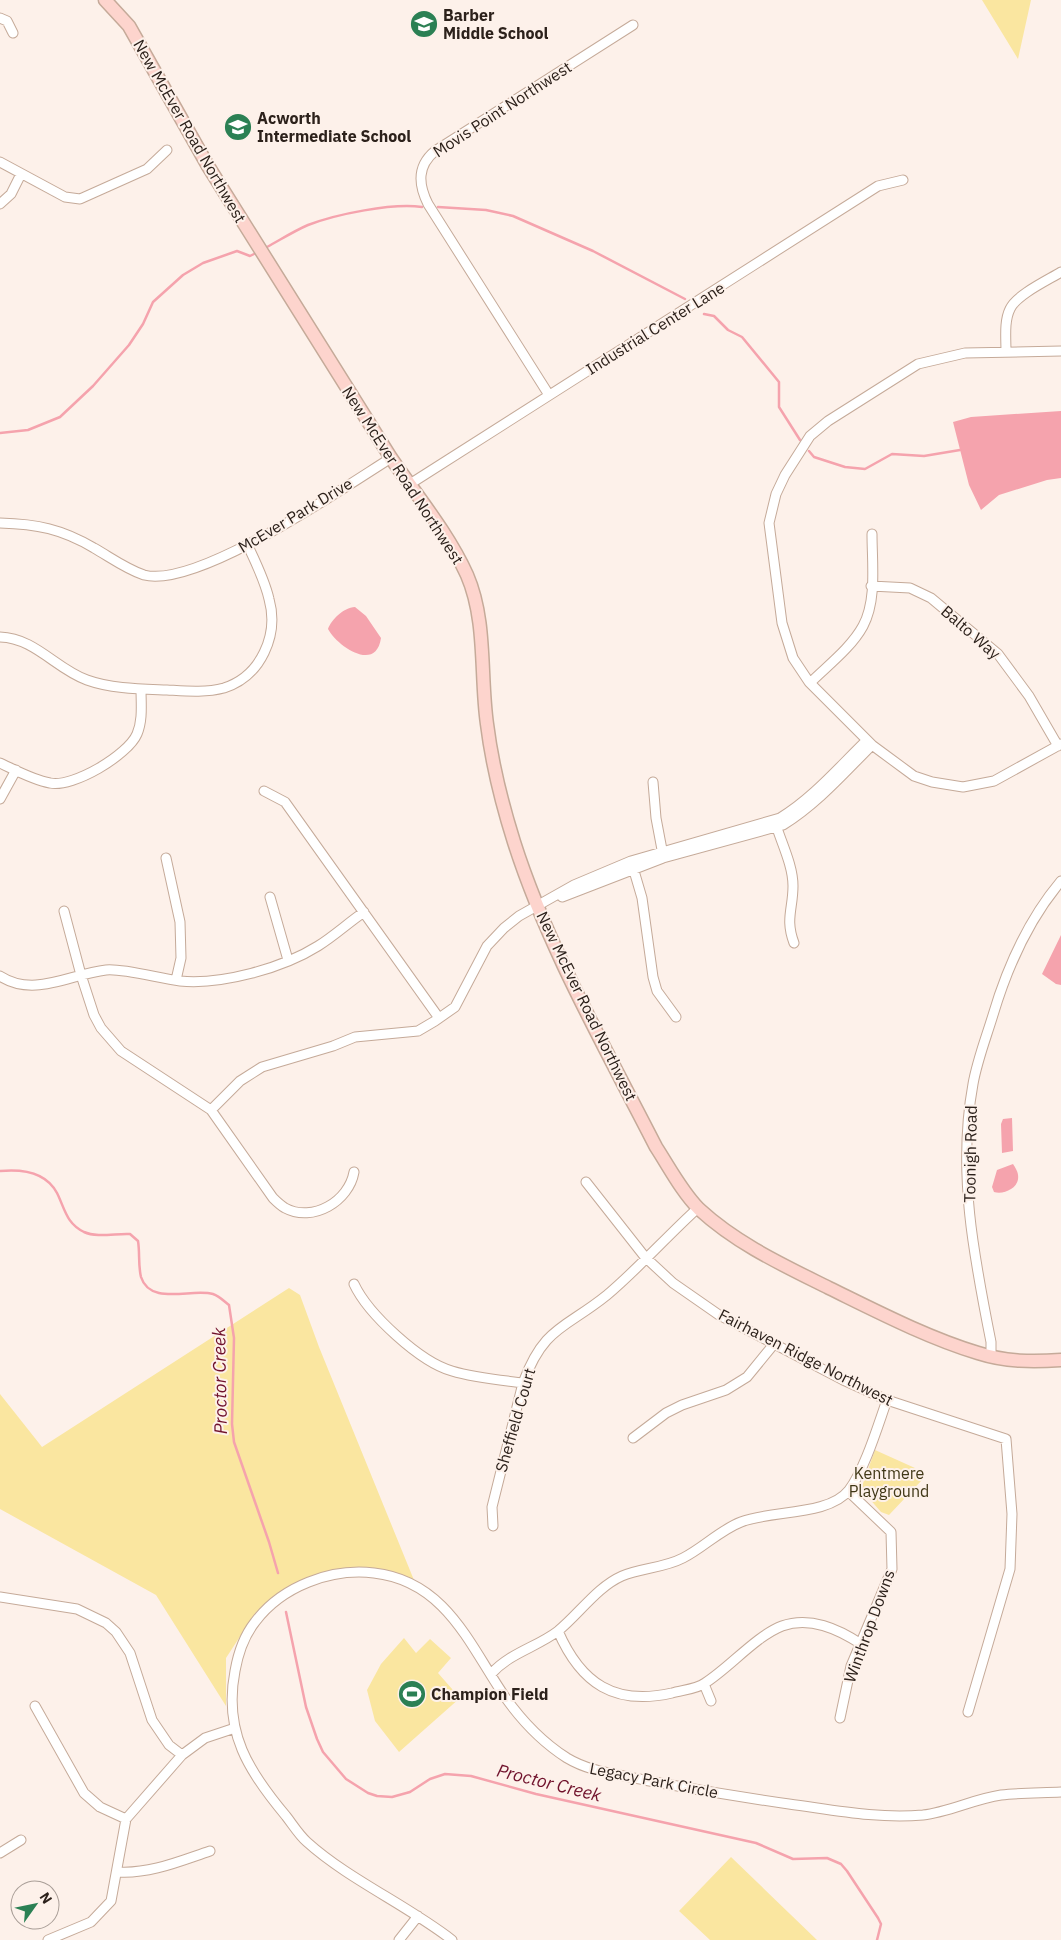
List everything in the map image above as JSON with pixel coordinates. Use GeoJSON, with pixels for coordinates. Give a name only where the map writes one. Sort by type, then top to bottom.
{"type":"FeatureCollection","features":[{"type":"Feature","properties":{"kind":"street","name":"New McEver Road Northwest"},"geometry":{"type":"LineString","coordinates":[[105,0],[129,26],[208,166],[391,458],[449,544],[467,575],[475,600],[486,724],[514,842],[548,931],[656,1147],[698,1208],[733,1236],[774,1260],[878,1313],[978,1353],[1026,1362],[1061,1360]]}},
{"type":"Feature","properties":{"kind":"street"},"geometry":{"type":"LineString","coordinates":[[0,18],[7,21],[13,33]]}},
{"type":"Feature","properties":{"kind":"street","name":"Movis Point Northwest"},"geometry":{"type":"LineString","coordinates":[[549,395],[428,204],[420,186],[421,170],[424,163],[435,151],[633,24]]}},
{"type":"Feature","properties":{"kind":"street"},"geometry":{"type":"LineString","coordinates":[[0,162],[65,197],[80,200],[146,168],[167,150]]}},
{"type":"Feature","properties":{"kind":"street"},"geometry":{"type":"LineString","coordinates":[[0,204],[11,194],[20,174]]}},
{"type":"Feature","properties":{"kind":"street","name":"Industrial Center Lane"},"geometry":{"type":"LineString","coordinates":[[410,484],[878,186],[903,180]]}},
{"type":"Feature","properties":{"kind":"street"},"geometry":{"type":"LineString","coordinates":[[1006,352],[1006,320],[1010,307],[1018,299],[1061,272]]}},
{"type":"Feature","properties":{"kind":"street"},"geometry":{"type":"LineString","coordinates":[[1059,745],[994,781],[963,787],[932,782],[914,776],[869,742],[810,683],[793,658],[787,644],[769,522],[776,494],[785,475],[810,436],[828,421],[918,364],[965,352],[1061,351]]}},
{"type":"Feature","properties":{"kind":"street","name":"McEver Park Drive"},"geometry":{"type":"LineString","coordinates":[[0,523],[56,529],[93,547],[119,564],[144,575],[177,574],[248,546],[391,458]]}},
{"type":"Feature","properties":{"kind":"street"},"geometry":{"type":"LineString","coordinates":[[810,683],[863,626],[870,605],[872,534]]}},
{"type":"Feature","properties":{"kind":"street"},"geometry":{"type":"LineString","coordinates":[[0,636],[10,637],[34,646],[72,673],[88,680],[141,689],[213,690],[236,682],[256,666],[268,644],[272,631],[272,615],[267,591],[248,546]]}},
{"type":"Feature","properties":{"kind":"street","name":"Balto Way"},"geometry":{"type":"LineString","coordinates":[[871,586],[910,588],[930,598],[998,654],[1029,696],[1059,745]]}},
{"type":"Feature","properties":{"kind":"street"},"geometry":{"type":"LineString","coordinates":[[0,762],[50,784],[70,782],[119,754],[133,742],[139,728],[141,689]]}},
{"type":"Feature","properties":{"kind":"street"},"geometry":{"type":"LineString","coordinates":[[211,1110],[240,1081],[262,1067],[333,1046],[355,1037],[418,1031],[455,1007],[488,946],[504,928],[538,905],[663,854],[775,824],[800,814],[869,742]]}},
{"type":"Feature","properties":{"kind":"street"},"geometry":{"type":"LineString","coordinates":[[0,799],[16,770]]}},
{"type":"Feature","properties":{"kind":"street"},"geometry":{"type":"LineString","coordinates":[[654,782],[656,818],[663,854]]}},
{"type":"Feature","properties":{"kind":"street"},"geometry":{"type":"LineString","coordinates":[[264,791],[285,802],[439,1018]]}},
{"type":"Feature","properties":{"kind":"street"},"geometry":{"type":"LineString","coordinates":[[775,824],[789,865],[793,884],[788,927],[794,943]]}},
{"type":"Feature","properties":{"kind":"street"},"geometry":{"type":"LineString","coordinates":[[166,858],[180,922],[181,958],[176,980]]}},
{"type":"Feature","properties":{"kind":"street"},"geometry":{"type":"LineString","coordinates":[[633,865],[642,898],[653,977],[657,991],[676,1017]]}},
{"type":"Feature","properties":{"kind":"street","name":"Toonigh Road"},"geometry":{"type":"LineString","coordinates":[[991,1356],[991,1342],[972,1252],[967,1183],[967,1124],[973,1082],[1004,980],[1045,900],[1061,881]]}},
{"type":"Feature","properties":{"kind":"street"},"geometry":{"type":"LineString","coordinates":[[270,897],[288,960]]}},
{"type":"Feature","properties":{"kind":"street"},"geometry":{"type":"LineString","coordinates":[[64,911],[81,975],[94,1015],[101,1028],[121,1050],[211,1110],[273,1198],[285,1208],[304,1212],[318,1210],[337,1202],[352,1184],[354,1172]]}},
{"type":"Feature","properties":{"kind":"street"},"geometry":{"type":"LineString","coordinates":[[0,976],[16,984],[36,986],[107,969],[176,980],[214,982],[246,975],[288,960],[317,946],[364,912]]}},
{"type":"Feature","properties":{"kind":"street","name":"Fairhaven Ridge Northwest"},"geometry":{"type":"LineString","coordinates":[[586,1182],[645,1257],[673,1283],[711,1310],[774,1344],[887,1400],[1006,1439],[1012,1514],[1010,1569],[968,1712]]}},
{"type":"Feature","properties":{"kind":"street","name":"Sheffield Court"},"geometry":{"type":"LineString","coordinates":[[493,1526],[492,1507],[523,1383],[540,1346],[557,1328],[607,1295],[698,1208]]}},
{"type":"Feature","properties":{"kind":"street"},"geometry":{"type":"LineString","coordinates":[[354,1284],[361,1299],[376,1318],[437,1365],[451,1371],[523,1383]]}},
{"type":"Feature","properties":{"kind":"street"},"geometry":{"type":"LineString","coordinates":[[633,1438],[666,1413],[682,1405],[726,1390],[747,1377],[774,1344]]}},
{"type":"Feature","properties":{"kind":"street"},"geometry":{"type":"LineString","coordinates":[[492,1673],[507,1660],[558,1631],[622,1576],[683,1558],[740,1522],[767,1514],[816,1508],[834,1502],[848,1491],[887,1400]]}},
{"type":"Feature","properties":{"kind":"street","name":"Winthrop Downs"},"geometry":{"type":"LineString","coordinates":[[840,1718],[852,1666],[892,1569],[891,1532],[848,1491]]}},
{"type":"Feature","properties":{"kind":"street","name":"Legacy Park Circle"},"geometry":{"type":"LineString","coordinates":[[452,1940],[348,1872],[306,1842],[258,1783],[244,1757],[235,1728],[231,1705],[238,1656],[254,1623],[266,1609],[289,1592],[326,1576],[375,1573],[396,1579],[431,1595],[447,1609],[520,1716],[549,1746],[569,1760],[588,1768],[676,1787],[866,1816],[925,1815],[1001,1795],[1061,1792]]}},
{"type":"Feature","properties":{"kind":"street"},"geometry":{"type":"LineString","coordinates":[[0,1597],[77,1610],[106,1623],[116,1632],[130,1653],[152,1720],[169,1745],[182,1755]]}},
{"type":"Feature","properties":{"kind":"street"},"geometry":{"type":"LineString","coordinates":[[558,1631],[579,1668],[596,1684],[615,1693],[630,1697],[659,1696],[704,1684],[782,1626],[803,1623],[819,1624],[836,1629],[861,1644]]}},
{"type":"Feature","properties":{"kind":"street"},"geometry":{"type":"LineString","coordinates":[[704,1684],[711,1701]]}},
{"type":"Feature","properties":{"kind":"street"},"geometry":{"type":"LineString","coordinates":[[35,1706],[84,1792],[100,1807],[126,1819]]}},
{"type":"Feature","properties":{"kind":"street"},"geometry":{"type":"LineString","coordinates":[[48,1940],[91,1922],[111,1901],[118,1872],[126,1819],[182,1755],[205,1738],[235,1728]]}},
{"type":"Feature","properties":{"kind":"street"},"geometry":{"type":"LineString","coordinates":[[0,1853],[21,1840]]}},
{"type":"Feature","properties":{"kind":"street"},"geometry":{"type":"LineString","coordinates":[[118,1872],[134,1873],[152,1870],[210,1851]]}},
{"type":"Feature","properties":{"kind":"street"},"geometry":{"type":"LineString","coordinates":[[399,1940],[418,1916]]}},
{"type":"Feature","properties":{"kind":"green space"},"geometry":{"type":"Polygon","coordinates":[[[982,0],[1031,0],[1018,59],[982,0]]]}},
{"type":"Feature","properties":{"kind":"green space"},"geometry":{"type":"Polygon","coordinates":[[[289,1288],[300,1295],[319,1347],[418,1590],[381,1571],[298,1584],[256,1612],[226,1658],[226,1706],[156,1595],[0,1509],[0,1394],[42,1447],[289,1288]]]}},
{"type":"Feature","properties":{"kind":"green space","name":"Kentmere Playground"},"geometry":{"type":"Polygon","coordinates":[[[875,1450],[915,1468],[922,1480],[889,1515],[881,1512],[861,1489],[875,1450]]]}},
{"type":"Feature","properties":{"kind":"green space","name":"Champion Field"},"geometry":{"type":"Polygon","coordinates":[[[404,1638],[416,1653],[430,1639],[451,1658],[438,1673],[460,1698],[399,1752],[375,1721],[367,1690],[381,1664],[404,1638]]]}},
{"type":"Feature","properties":{"kind":"green space"},"geometry":{"type":"Polygon","coordinates":[[[731,1857],[817,1940],[710,1940],[679,1911],[731,1857]]]}},
{"type":"Feature","properties":{"kind":"shaded area"},"geometry":{"type":"Polygon","coordinates":[[[1061,411],[1061,478],[1047,480],[999,495],[981,510],[969,485],[953,422],[971,417],[1061,411]]]}},
{"type":"Feature","properties":{"kind":"shaded area"},"geometry":{"type":"Polygon","coordinates":[[[355,607],[366,616],[381,638],[378,648],[372,654],[364,655],[347,649],[328,629],[338,615],[346,609],[355,607]]]}},
{"type":"Feature","properties":{"kind":"shaded area"},"geometry":{"type":"Polygon","coordinates":[[[1061,935],[1061,985],[1056,984],[1042,974],[1061,935]]]}},
{"type":"Feature","properties":{"kind":"shaded area"},"geometry":{"type":"Polygon","coordinates":[[[1012,1118],[1013,1151],[1002,1153],[1001,1124],[1003,1119],[1012,1118]]]}},
{"type":"Feature","properties":{"kind":"shaded area"},"geometry":{"type":"Polygon","coordinates":[[[1013,1164],[1018,1174],[1018,1180],[1014,1187],[1007,1191],[994,1192],[992,1187],[997,1170],[1013,1164]]]}},
{"type":"Feature","properties":{"kind":"waterway"},"geometry":{"type":"LineString","coordinates":[[267,247],[308,225],[334,217],[380,208],[422,207]]}},
{"type":"Feature","properties":{"kind":"waterway"},"geometry":{"type":"LineString","coordinates":[[438,207],[486,210],[513,216],[593,251],[685,299]]}},
{"type":"Feature","properties":{"kind":"waterway"},"geometry":{"type":"LineString","coordinates":[[0,433],[28,430],[60,417],[93,386],[129,345],[143,324],[153,302],[183,275],[203,263],[237,251],[250,256],[254,254]]}},
{"type":"Feature","properties":{"kind":"waterway"},"geometry":{"type":"LineString","coordinates":[[704,314],[714,316],[728,330],[742,337],[779,382],[779,407],[800,440]]}},
{"type":"Feature","properties":{"kind":"waterway"},"geometry":{"type":"LineString","coordinates":[[809,451],[814,457],[845,467],[865,469],[892,454],[924,456],[960,450]]}},
{"type":"Feature","properties":{"kind":"waterway","name":"Proctor Creek"},"geometry":{"type":"LineString","coordinates":[[0,1171],[32,1173],[46,1180],[57,1193],[70,1220],[84,1232],[101,1235],[130,1234],[138,1241],[141,1277],[146,1286],[153,1291],[162,1294],[213,1294],[229,1305],[234,1338],[232,1424],[234,1442],[278,1573]]}},
{"type":"Feature","properties":{"kind":"waterway","name":"Proctor Creek"},"geometry":{"type":"LineString","coordinates":[[286,1612],[306,1707],[317,1739],[323,1752],[346,1779],[368,1793],[392,1797],[410,1792],[430,1779],[445,1774],[471,1776],[536,1794],[756,1843],[793,1859],[827,1858],[841,1864],[847,1871],[878,1918],[881,1924],[877,1940]]}},
{"type":"Feature","properties":{"kind":"place","name":"Barber Middle School"},"geometry":{"type":"Point","coordinates":[424,24]}},
{"type":"Feature","properties":{"kind":"place","name":"Acworth Intermediate School"},"geometry":{"type":"Point","coordinates":[238,127]}},
{"type":"Feature","properties":{"kind":"place","name":"Champion Field"},"geometry":{"type":"Point","coordinates":[412,1694]}}]}
